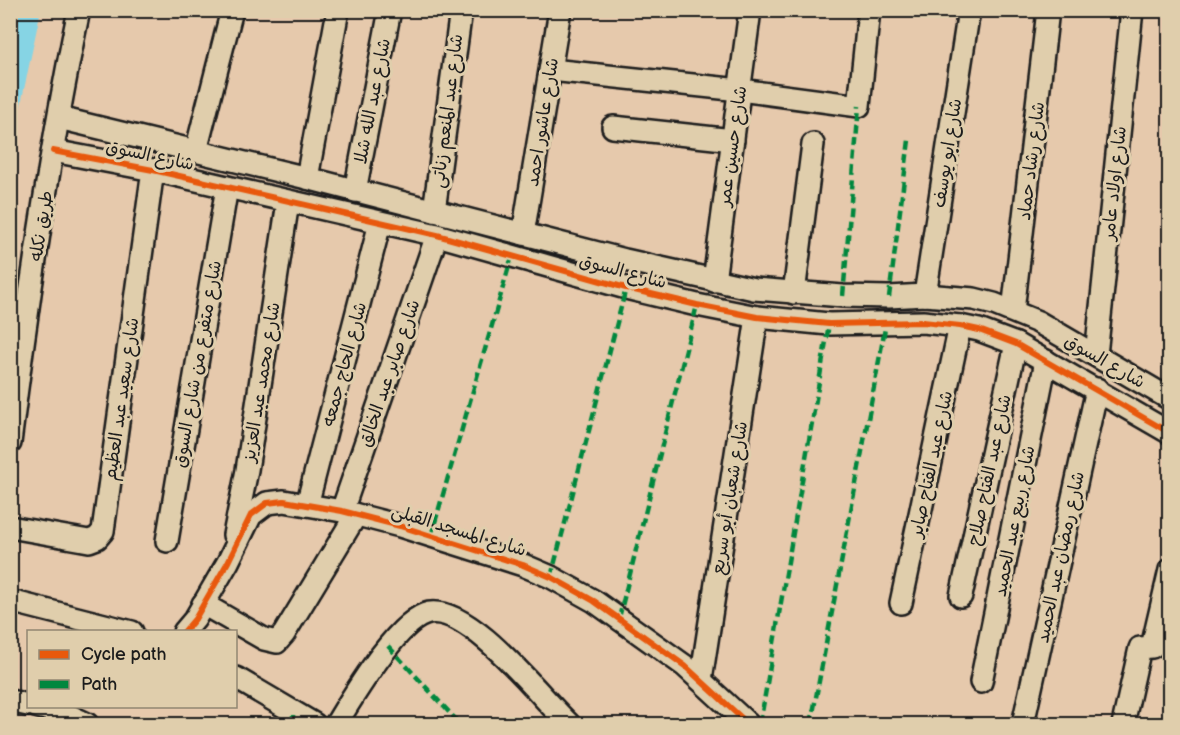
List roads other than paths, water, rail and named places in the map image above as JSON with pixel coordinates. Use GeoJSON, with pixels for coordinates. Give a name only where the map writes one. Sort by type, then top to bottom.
{"type":"FeatureCollection","features":[{"type":"Feature","properties":{"kind":"street","name":"طريق نكله"},"geometry":{"type":"LineString","coordinates":[[10,443],[53,150],[79,10]]}},
{"type":"Feature","properties":{"kind":"street"},"geometry":{"type":"LineString","coordinates":[[196,151],[232,10]]}},
{"type":"Feature","properties":{"kind":"street"},"geometry":{"type":"LineString","coordinates":[[307,178],[338,10]]}},
{"type":"Feature","properties":{"kind":"street","name":"شارع عبد الله شلا"},"geometry":{"type":"LineString","coordinates":[[355,191],[390,10]]}},
{"type":"Feature","properties":{"kind":"street","name":"شارع عبد المنعم زناتى"},"geometry":{"type":"LineString","coordinates":[[434,211],[460,10]]}},
{"type":"Feature","properties":{"kind":"street","name":"شارع عاشور احمد"},"geometry":{"type":"LineString","coordinates":[[523,234],[560,10]]}},
{"type":"Feature","properties":{"kind":"street","name":"شارع حسين عمر"},"geometry":{"type":"LineString","coordinates":[[714,281],[750,10]]}},
{"type":"Feature","properties":{"kind":"street"},"geometry":{"type":"LineString","coordinates":[[551,70],[740,90],[859,106],[869,10]]}},
{"type":"Feature","properties":{"kind":"street","name":"شارع ابو يوسف"},"geometry":{"type":"LineString","coordinates":[[925,295],[969,10]]}},
{"type":"Feature","properties":{"kind":"street","name":"شارع رشاد حماد"},"geometry":{"type":"LineString","coordinates":[[1013,311],[1048,10]]}},
{"type":"Feature","properties":{"kind":"street","name":"شارع اولاد عامر"},"geometry":{"type":"LineString","coordinates":[[1096,355],[1132,10]]}},
{"type":"Feature","properties":{"kind":"street","name":"شارع السوق"},"geometry":{"type":"LineString","coordinates":[[59,118],[307,178],[625,260],[754,289],[794,293],[889,297],[925,295],[974,299],[1013,311],[1038,322],[1170,399]]}},
{"type":"Feature","properties":{"kind":"street"},"geometry":{"type":"LineString","coordinates":[[613,127],[733,140]]}},
{"type":"Feature","properties":{"kind":"street"},"geometry":{"type":"LineString","coordinates":[[794,293],[813,144]]}},
{"type":"Feature","properties":{"kind":"street","name":"شارع السوق"},"geometry":{"type":"LineString","coordinates":[[53,150],[153,170],[437,235],[626,288],[757,316],[829,324],[923,322],[960,326],[989,333],[1016,344],[1170,433]]}},
{"type":"Feature","properties":{"kind":"street","name":"شارع سعيد عبد العظيم"},"geometry":{"type":"LineString","coordinates":[[10,527],[89,541],[97,538],[103,531],[153,170]]}},
{"type":"Feature","properties":{"kind":"street","name":"شارع متفرع من شارع السوق"},"geometry":{"type":"LineString","coordinates":[[167,541],[227,187]]}},
{"type":"Feature","properties":{"kind":"street","name":"شارع محمد عبد العزيز"},"geometry":{"type":"LineString","coordinates":[[228,562],[247,470],[288,201]]}},
{"type":"Feature","properties":{"kind":"street","name":"شارع الحاج جمعه"},"geometry":{"type":"LineString","coordinates":[[307,505],[380,223]]}},
{"type":"Feature","properties":{"kind":"street","name":"شارع صابر عبد الخالق"},"geometry":{"type":"LineString","coordinates":[[202,604],[264,639],[277,642],[284,634],[349,513],[437,235]]}},
{"type":"Feature","properties":{"kind":"street","name":"شارع شعبان أبو سريع"},"geometry":{"type":"LineString","coordinates":[[701,680],[757,316]]}},
{"type":"Feature","properties":{"kind":"street","name":"شارع عبد الفتاح صابر"},"geometry":{"type":"LineString","coordinates":[[901,603],[960,326]]}},
{"type":"Feature","properties":{"kind":"street","name":"شارع عبد الفتاح صلاح"},"geometry":{"type":"LineString","coordinates":[[961,596],[1016,344]]}},
{"type":"Feature","properties":{"kind":"street","name":"شارع ربيع عبد الحميد"},"geometry":{"type":"LineString","coordinates":[[981,682],[1046,361]]}},
{"type":"Feature","properties":{"kind":"street","name":"شارع رمضان عبد الحميد"},"geometry":{"type":"LineString","coordinates":[[1023,724],[1097,389]]}},
{"type":"Feature","properties":{"kind":"street","name":"شارع المسجد القبلى"},"geometry":{"type":"LineString","coordinates":[[186,630],[195,619],[228,562],[252,515],[258,509],[274,501],[307,505],[400,526],[502,558],[551,577],[594,601],[641,633],[701,680],[748,724]]}},
{"type":"Feature","properties":{"kind":"street"},"geometry":{"type":"LineString","coordinates":[[1123,724],[1140,648],[1152,647],[1170,570]]}},
{"type":"Feature","properties":{"kind":"street"},"geometry":{"type":"LineString","coordinates":[[10,601],[124,630]]}},
{"type":"Feature","properties":{"kind":"street"},"geometry":{"type":"LineString","coordinates":[[336,724],[376,662],[401,633],[427,613],[460,621],[490,643],[569,724]]}},
{"type":"Feature","properties":{"kind":"street"},"geometry":{"type":"LineString","coordinates":[[237,679],[314,724]]}},
{"type":"Feature","properties":{"kind":"street"},"geometry":{"type":"LineString","coordinates":[[10,701],[27,705]]}},
{"type":"Feature","properties":{"kind":"street"},"geometry":{"type":"LineString","coordinates":[[52,708],[69,710],[87,724]]}},
{"type":"Feature","properties":{"kind":"waterway"},"geometry":{"type":"LineString","coordinates":[[10,105],[30,10]]}}]}
